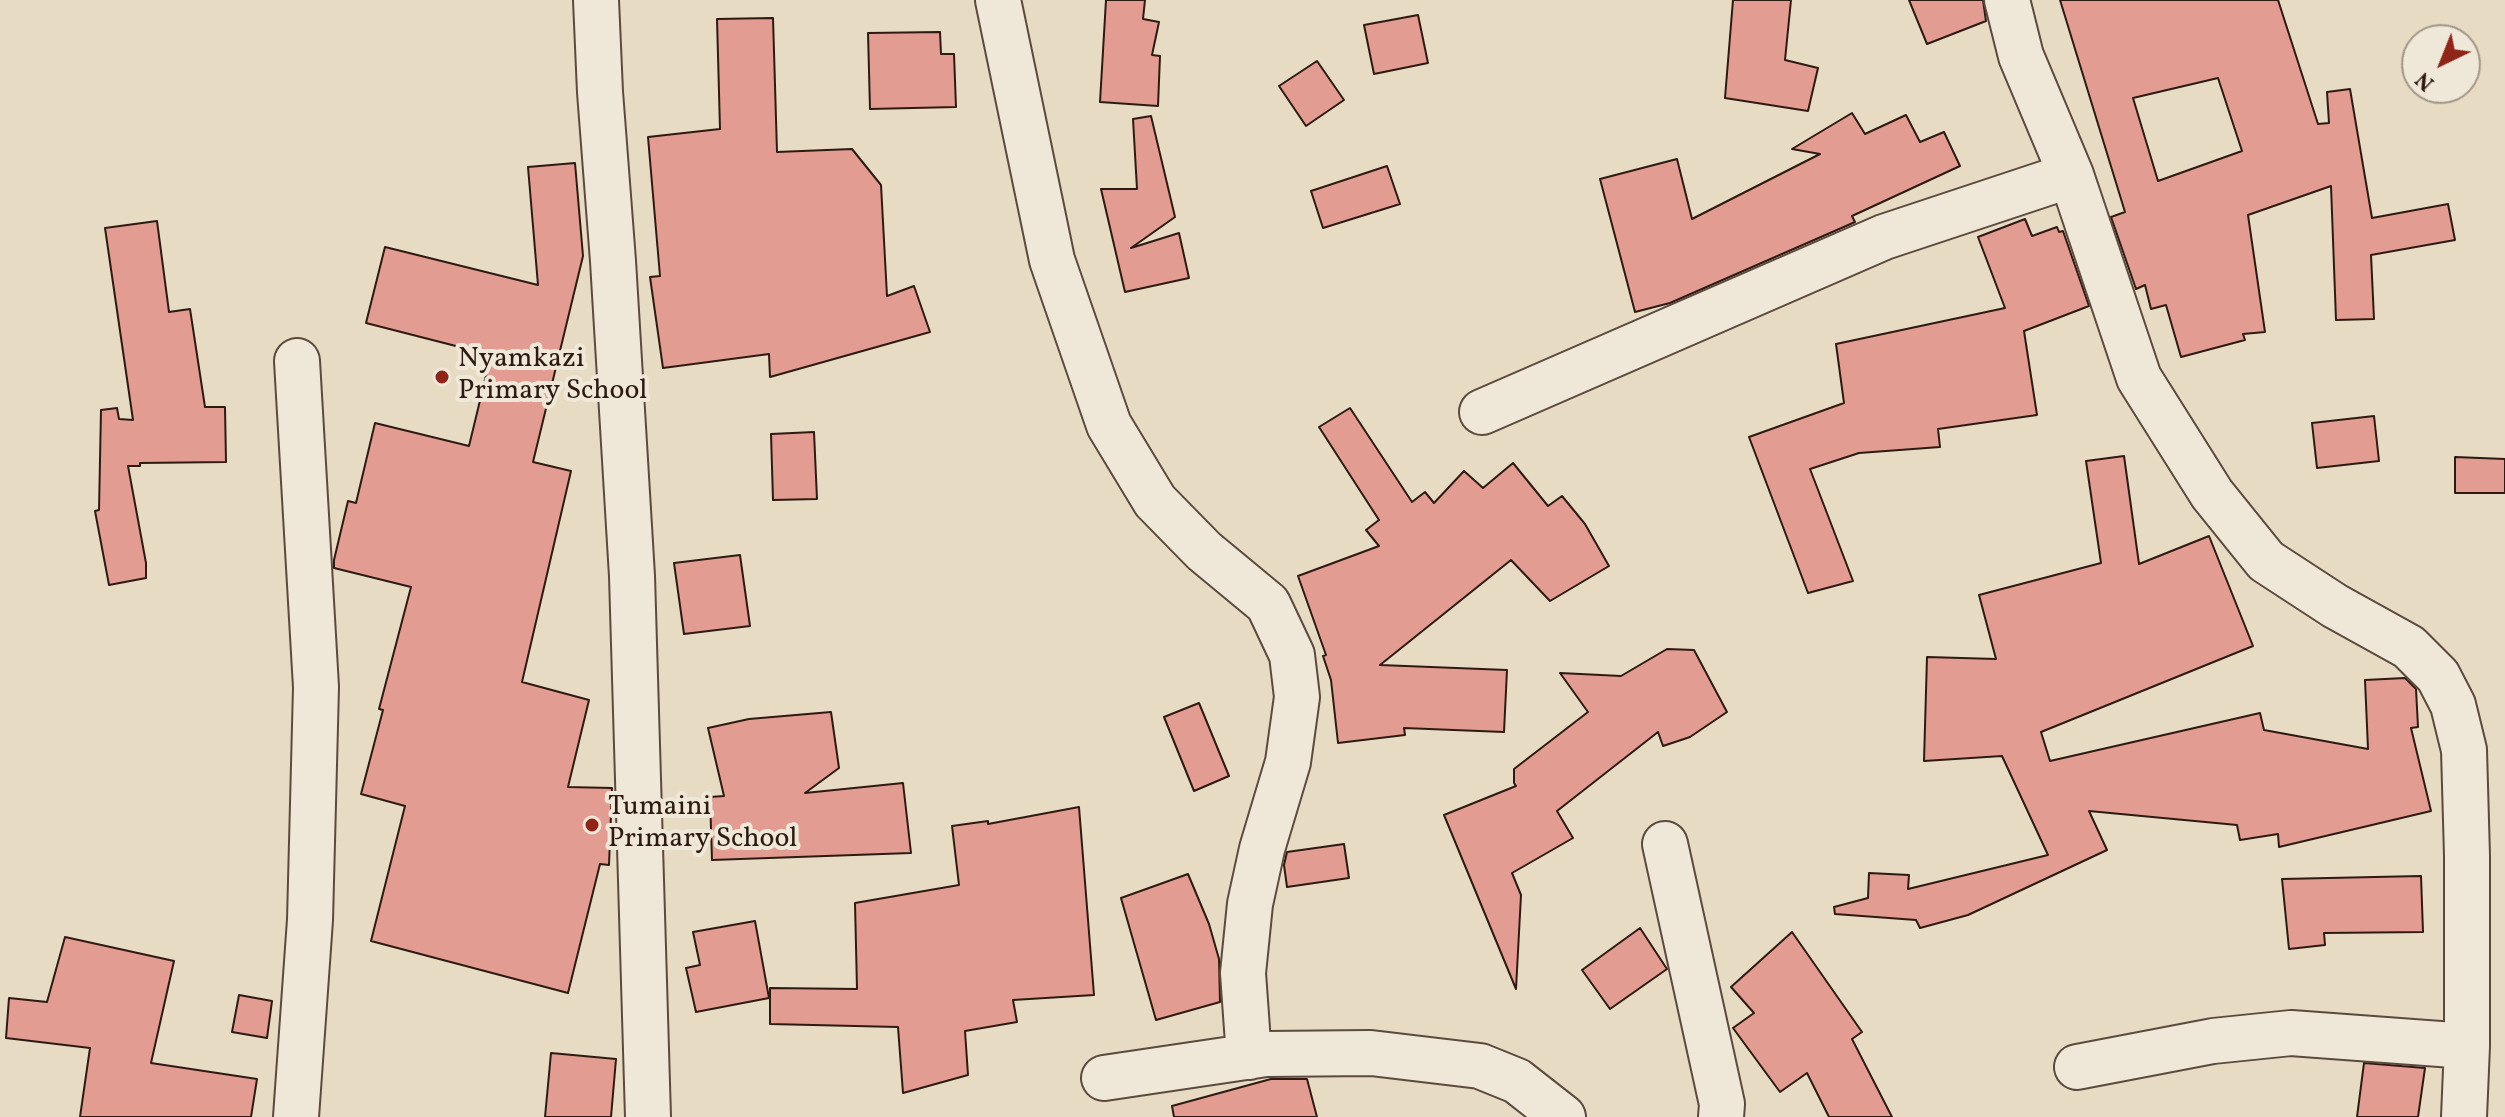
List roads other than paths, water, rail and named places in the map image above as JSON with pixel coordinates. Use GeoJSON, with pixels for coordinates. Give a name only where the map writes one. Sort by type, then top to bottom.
{"type":"FeatureCollection","features":[{"type":"Feature","properties":{"kind":"street"},"geometry":{"type":"LineString","coordinates":[[596,0],[632,576],[648,1117]]}},
{"type":"Feature","properties":{"kind":"street"},"geometry":{"type":"LineString","coordinates":[[998,0],[1052,260],[1109,425],[1155,501],[1204,551],[1268,604],[1292,655],[1297,697],[1288,762],[1262,849],[1250,904],[1243,973],[1249,1057]]}},
{"type":"Feature","properties":{"kind":"street"},"geometry":{"type":"LineString","coordinates":[[2007,0],[2021,56],[2071,175],[2139,378],[2212,494],[2266,561],[2335,606],[2409,647],[2438,676],[2453,705],[2464,750],[2467,1046],[2464,1117]]}},
{"type":"Feature","properties":{"kind":"street"},"geometry":{"type":"LineString","coordinates":[[1482,412],[1884,237],[2071,175]]}},
{"type":"Feature","properties":{"kind":"street"},"geometry":{"type":"LineString","coordinates":[[296,1117],[310,920],[316,687],[297,361]]}},
{"type":"Feature","properties":{"kind":"street"},"geometry":{"type":"LineString","coordinates":[[1665,844],[1722,1104],[1721,1117]]}},
{"type":"Feature","properties":{"kind":"street"},"geometry":{"type":"LineString","coordinates":[[2077,1067],[2213,1041],[2291,1033],[2467,1046]]}},
{"type":"Feature","properties":{"kind":"street"},"geometry":{"type":"LineString","coordinates":[[1104,1078],[1249,1057],[1371,1053],[1480,1066],[1517,1081],[1563,1117]]}},
{"type":"Feature","properties":{"kind":"place","name":"Nyamkazi Primary School"},"geometry":{"type":"Point","coordinates":[442,377]}},
{"type":"Feature","properties":{"kind":"place","name":"Tumaini Primary School"},"geometry":{"type":"Point","coordinates":[592,825]}}]}
